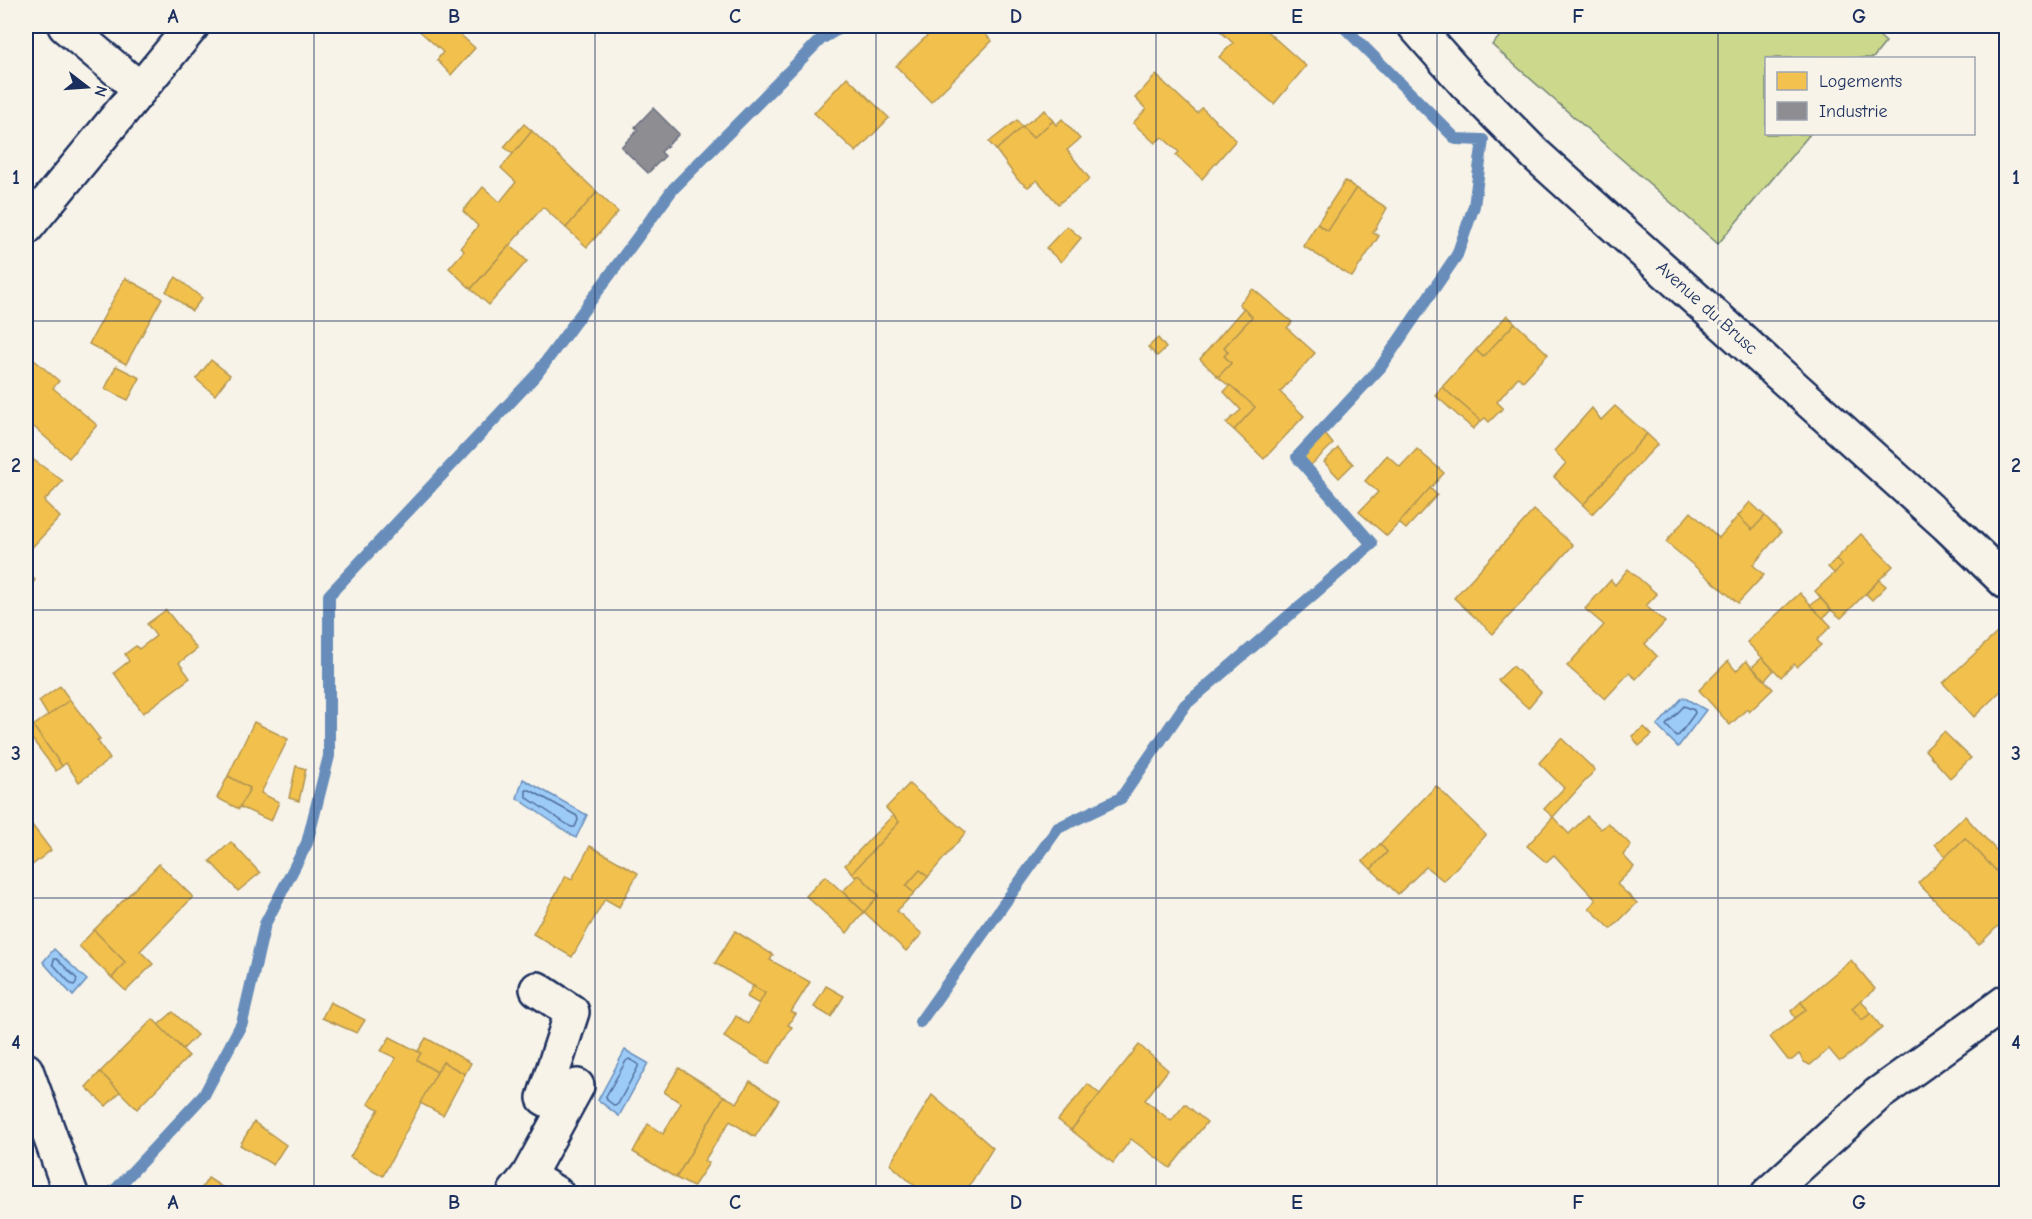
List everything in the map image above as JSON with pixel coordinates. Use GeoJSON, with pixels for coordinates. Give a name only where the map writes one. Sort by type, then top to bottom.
{"type":"FeatureCollection","features":[{"type":"Feature","properties":{"kind":"street"},"geometry":{"type":"LineString","coordinates":[[65,26],[140,89]]}},
{"type":"Feature","properties":{"kind":"street"},"geometry":{"type":"LineString","coordinates":[[26,228],[192,26]]}},
{"type":"Feature","properties":{"kind":"street","name":"Avenue du Brusc"},"geometry":{"type":"LineString","coordinates":[[1415,26],[1466,84],[1535,154],[1947,525],[2007,582]]}},
{"type":"Feature","properties":{"kind":"street"},"geometry":{"type":"LineString","coordinates":[[537,989],[572,1012],[544,1098],[571,1098],[521,1185],[557,1194]]}},
{"type":"Feature","properties":{"kind":"street"},"geometry":{"type":"LineString","coordinates":[[1768,1194],[1877,1095],[2007,1002]]}},
{"type":"Feature","properties":{"kind":"street"},"geometry":{"type":"LineString","coordinates":[[26,1070],[71,1194]]}},
{"type":"Feature","properties":{"kind":"green space"},"geometry":{"type":"Polygon","coordinates":[[[1509,26],[1868,26],[1886,42],[1874,57],[1765,57],[1765,135],[1809,135],[1718,244],[1492,45],[1509,26]]]}},
{"type":"Feature","properties":{"kind":"water"},"geometry":{"type":"Polygon","coordinates":[[[1683,697],[1706,710],[1678,747],[1657,726],[1683,697]]]}},
{"type":"Feature","properties":{"kind":"water"},"geometry":{"type":"Polygon","coordinates":[[[523,779],[587,815],[576,838],[517,798],[523,779]]]}},
{"type":"Feature","properties":{"kind":"water"},"geometry":{"type":"Polygon","coordinates":[[[54,949],[87,980],[73,996],[43,962],[54,949]]]}},
{"type":"Feature","properties":{"kind":"water"},"geometry":{"type":"Polygon","coordinates":[[[625,1050],[648,1063],[619,1116],[598,1100],[625,1050]]]}},
{"type":"Feature","properties":{"kind":"building: Logements"},"geometry":{"type":"Polygon","coordinates":[[[414,26],[451,26],[475,48],[451,75],[437,60],[443,52],[414,26]]]}},
{"type":"Feature","properties":{"kind":"building: Logements"},"geometry":{"type":"Polygon","coordinates":[[[930,26],[977,26],[992,41],[931,102],[896,66],[933,30],[930,26]]]}},
{"type":"Feature","properties":{"kind":"building: Logements"},"geometry":{"type":"Polygon","coordinates":[[[1222,26],[1261,26],[1306,66],[1274,104],[1219,57],[1233,43],[1218,29],[1222,26]]]}},
{"type":"Feature","properties":{"kind":"building: Logements"},"geometry":{"type":"Polygon","coordinates":[[[1156,75],[1197,113],[1202,108],[1236,140],[1202,179],[1176,155],[1179,152],[1162,137],[1155,143],[1133,123],[1146,109],[1135,98],[1156,75]]]}},
{"type":"Feature","properties":{"kind":"building: Logements"},"geometry":{"type":"Polygon","coordinates":[[[847,77],[889,118],[856,152],[814,113],[847,77]]]}},
{"type":"Feature","properties":{"kind":"building: Logements"},"geometry":{"type":"Polygon","coordinates":[[[1045,110],[1053,121],[1033,138],[1022,127],[1045,110]]]}},
{"type":"Feature","properties":{"kind":"building: Logements"},"geometry":{"type":"Polygon","coordinates":[[[1062,119],[1080,139],[1067,150],[1090,179],[1058,204],[1037,180],[1028,187],[1018,180],[996,150],[1022,127],[1033,138],[1053,121],[1056,125],[1062,119]]]}},
{"type":"Feature","properties":{"kind":"building: Logements"},"geometry":{"type":"Polygon","coordinates":[[[1017,120],[1022,127],[996,150],[989,142],[1017,120]]]}},
{"type":"Feature","properties":{"kind":"building: Logements"},"geometry":{"type":"Polygon","coordinates":[[[524,124],[532,131],[513,154],[504,147],[524,124]]]}},
{"type":"Feature","properties":{"kind":"building: Logements"},"geometry":{"type":"Polygon","coordinates":[[[532,131],[597,192],[566,228],[543,207],[471,289],[449,268],[464,251],[461,247],[478,226],[463,211],[483,187],[500,202],[516,182],[501,168],[532,131]]]}},
{"type":"Feature","properties":{"kind":"building: Logements"},"geometry":{"type":"Polygon","coordinates":[[[1345,181],[1356,188],[1328,231],[1317,224],[1345,181]]]}},
{"type":"Feature","properties":{"kind":"building: Logements"},"geometry":{"type":"Polygon","coordinates":[[[1356,188],[1387,208],[1373,233],[1379,236],[1352,277],[1303,246],[1317,224],[1328,231],[1356,188]]]}},
{"type":"Feature","properties":{"kind":"building: Logements"},"geometry":{"type":"Polygon","coordinates":[[[597,192],[618,212],[587,247],[566,228],[597,192]]]}},
{"type":"Feature","properties":{"kind":"building: Logements"},"geometry":{"type":"Polygon","coordinates":[[[1067,226],[1081,238],[1061,262],[1046,248],[1067,226]]]}},
{"type":"Feature","properties":{"kind":"building: Logements"},"geometry":{"type":"Polygon","coordinates":[[[510,245],[527,261],[489,305],[471,289],[510,245]]]}},
{"type":"Feature","properties":{"kind":"building: Logements"},"geometry":{"type":"Polygon","coordinates":[[[176,277],[202,298],[192,311],[166,291],[176,277]]]}},
{"type":"Feature","properties":{"kind":"building: Logements"},"geometry":{"type":"Polygon","coordinates":[[[125,278],[162,298],[126,364],[89,344],[125,278]]]}},
{"type":"Feature","properties":{"kind":"building: Logements"},"geometry":{"type":"Polygon","coordinates":[[[1253,289],[1292,322],[1287,328],[1315,353],[1280,392],[1304,416],[1264,459],[1234,430],[1255,407],[1218,377],[1231,363],[1224,356],[1228,352],[1224,347],[1252,317],[1239,304],[1253,289]]]}},
{"type":"Feature","properties":{"kind":"building: Logements"},"geometry":{"type":"Polygon","coordinates":[[[1244,308],[1252,317],[1224,347],[1228,352],[1224,356],[1231,363],[1218,377],[1200,359],[1244,308]]]}},
{"type":"Feature","properties":{"kind":"building: Logements"},"geometry":{"type":"Polygon","coordinates":[[[1507,315],[1515,323],[1483,357],[1476,350],[1507,315]]]}},
{"type":"Feature","properties":{"kind":"building: Logements"},"geometry":{"type":"Polygon","coordinates":[[[1515,323],[1548,354],[1523,381],[1518,377],[1497,402],[1503,408],[1489,422],[1485,418],[1481,421],[1442,387],[1476,350],[1483,357],[1515,323]]]}},
{"type":"Feature","properties":{"kind":"building: Logements"},"geometry":{"type":"Polygon","coordinates":[[[1158,338],[1166,348],[1157,356],[1148,347],[1158,338]]]}},
{"type":"Feature","properties":{"kind":"building: Logements"},"geometry":{"type":"Polygon","coordinates":[[[26,353],[59,381],[53,388],[97,425],[69,458],[26,420],[26,353]]]}},
{"type":"Feature","properties":{"kind":"building: Logements"},"geometry":{"type":"Polygon","coordinates":[[[211,360],[230,375],[215,395],[196,379],[211,360]]]}},
{"type":"Feature","properties":{"kind":"building: Logements"},"geometry":{"type":"Polygon","coordinates":[[[116,366],[140,378],[128,400],[105,389],[116,366]]]}},
{"type":"Feature","properties":{"kind":"building: Logements"},"geometry":{"type":"Polygon","coordinates":[[[1230,385],[1255,407],[1234,430],[1226,423],[1241,410],[1224,392],[1230,385]]]}},
{"type":"Feature","properties":{"kind":"building: Logements"},"geometry":{"type":"Polygon","coordinates":[[[1442,387],[1481,421],[1473,429],[1435,395],[1442,387]]]}},
{"type":"Feature","properties":{"kind":"building: Logements"},"geometry":{"type":"Polygon","coordinates":[[[1615,406],[1647,434],[1583,505],[1554,477],[1566,463],[1554,451],[1592,408],[1601,420],[1615,406]]]}},
{"type":"Feature","properties":{"kind":"building: Logements"},"geometry":{"type":"Polygon","coordinates":[[[1325,434],[1333,444],[1310,466],[1301,455],[1325,434]]]}},
{"type":"Feature","properties":{"kind":"building: Logements"},"geometry":{"type":"Polygon","coordinates":[[[1647,434],[1658,444],[1592,514],[1583,505],[1647,434]]]}},
{"type":"Feature","properties":{"kind":"building: Logements"},"geometry":{"type":"Polygon","coordinates":[[[1338,448],[1353,464],[1339,478],[1324,462],[1338,448]]]}},
{"type":"Feature","properties":{"kind":"building: Logements"},"geometry":{"type":"Polygon","coordinates":[[[1417,449],[1444,473],[1387,536],[1359,512],[1378,492],[1365,481],[1387,455],[1400,467],[1417,449]]]}},
{"type":"Feature","properties":{"kind":"building: Logements"},"geometry":{"type":"Polygon","coordinates":[[[31,458],[63,481],[44,501],[60,517],[26,554],[26,464],[31,458]]]}},
{"type":"Feature","properties":{"kind":"building: Logements"},"geometry":{"type":"Polygon","coordinates":[[[2006,482],[2006,494],[2001,488],[2006,482]]]}},
{"type":"Feature","properties":{"kind":"building: Logements"},"geometry":{"type":"Polygon","coordinates":[[[1430,488],[1437,495],[1406,529],[1399,523],[1430,488]]]}},
{"type":"Feature","properties":{"kind":"building: Logements"},"geometry":{"type":"Polygon","coordinates":[[[1750,502],[1765,516],[1752,530],[1738,516],[1750,502]]]}},
{"type":"Feature","properties":{"kind":"building: Logements"},"geometry":{"type":"Polygon","coordinates":[[[1534,510],[1573,545],[1493,634],[1454,598],[1534,510]]]}},
{"type":"Feature","properties":{"kind":"building: Logements"},"geometry":{"type":"Polygon","coordinates":[[[1691,512],[1719,538],[1738,516],[1752,530],[1765,516],[1781,532],[1753,565],[1764,575],[1738,603],[1666,542],[1691,512]]]}},
{"type":"Feature","properties":{"kind":"building: Logements"},"geometry":{"type":"Polygon","coordinates":[[[1861,534],[1893,566],[1841,618],[1815,591],[1842,566],[1836,559],[1861,534]]]}},
{"type":"Feature","properties":{"kind":"building: Logements"},"geometry":{"type":"Polygon","coordinates":[[[1836,559],[1842,566],[1834,573],[1828,567],[1836,559]]]}},
{"type":"Feature","properties":{"kind":"building: Logements"},"geometry":{"type":"Polygon","coordinates":[[[1628,569],[1657,594],[1646,606],[1665,622],[1645,644],[1657,656],[1636,679],[1629,673],[1605,699],[1567,666],[1604,625],[1585,609],[1611,580],[1615,585],[1628,569]]]}},
{"type":"Feature","properties":{"kind":"building: Logements"},"geometry":{"type":"Polygon","coordinates":[[[26,571],[35,580],[31,585],[26,580],[26,571]]]}},
{"type":"Feature","properties":{"kind":"building: Logements"},"geometry":{"type":"Polygon","coordinates":[[[1879,580],[1886,586],[1872,600],[1866,594],[1879,580]]]}},
{"type":"Feature","properties":{"kind":"building: Logements"},"geometry":{"type":"Polygon","coordinates":[[[1800,593],[1831,626],[1817,640],[1821,645],[1797,667],[1794,664],[1781,677],[1747,642],[1800,593]]]}},
{"type":"Feature","properties":{"kind":"building: Logements"},"geometry":{"type":"Polygon","coordinates":[[[1820,598],[1831,610],[1823,618],[1810,605],[1820,598]]]}},
{"type":"Feature","properties":{"kind":"building: Logements"},"geometry":{"type":"Polygon","coordinates":[[[166,610],[197,649],[179,663],[190,678],[143,713],[114,673],[129,661],[125,654],[136,646],[139,649],[156,636],[147,624],[166,610]]]}},
{"type":"Feature","properties":{"kind":"building: Logements"},"geometry":{"type":"Polygon","coordinates":[[[1997,633],[2006,645],[2006,686],[1974,717],[1943,683],[1997,633]]]}},
{"type":"Feature","properties":{"kind":"building: Logements"},"geometry":{"type":"Polygon","coordinates":[[[1762,658],[1774,670],[1765,680],[1752,667],[1762,658]]]}},
{"type":"Feature","properties":{"kind":"building: Logements"},"geometry":{"type":"Polygon","coordinates":[[[1728,661],[1736,671],[1746,661],[1773,689],[1749,712],[1747,709],[1730,725],[1699,690],[1728,661]]]}},
{"type":"Feature","properties":{"kind":"building: Logements"},"geometry":{"type":"Polygon","coordinates":[[[1513,666],[1541,692],[1528,708],[1498,680],[1513,666]]]}},
{"type":"Feature","properties":{"kind":"building: Logements"},"geometry":{"type":"Polygon","coordinates":[[[60,686],[70,700],[48,716],[39,701],[60,686]]]}},
{"type":"Feature","properties":{"kind":"building: Logements"},"geometry":{"type":"Polygon","coordinates":[[[70,700],[100,739],[97,740],[110,759],[79,782],[66,763],[62,766],[33,726],[70,700]]]}},
{"type":"Feature","properties":{"kind":"building: Logements"},"geometry":{"type":"Polygon","coordinates":[[[254,722],[288,739],[261,793],[279,802],[271,821],[240,807],[250,788],[228,776],[254,722]]]}},
{"type":"Feature","properties":{"kind":"building: Logements"},"geometry":{"type":"Polygon","coordinates":[[[33,726],[62,766],[56,771],[26,731],[33,726]]]}},
{"type":"Feature","properties":{"kind":"building: Logements"},"geometry":{"type":"Polygon","coordinates":[[[1644,727],[1652,735],[1639,746],[1632,736],[1644,727]]]}},
{"type":"Feature","properties":{"kind":"building: Logements"},"geometry":{"type":"Polygon","coordinates":[[[1944,732],[1971,758],[1950,778],[1925,750],[1944,732]]]}},
{"type":"Feature","properties":{"kind":"building: Logements"},"geometry":{"type":"Polygon","coordinates":[[[1561,738],[1595,770],[1553,817],[1544,809],[1564,788],[1539,763],[1561,738]]]}},
{"type":"Feature","properties":{"kind":"building: Logements"},"geometry":{"type":"Polygon","coordinates":[[[296,766],[306,769],[299,801],[289,798],[296,766]]]}},
{"type":"Feature","properties":{"kind":"building: Logements"},"geometry":{"type":"Polygon","coordinates":[[[228,776],[250,788],[239,809],[217,798],[228,776]]]}},
{"type":"Feature","properties":{"kind":"building: Logements"},"geometry":{"type":"Polygon","coordinates":[[[909,784],[966,832],[928,877],[920,870],[906,886],[914,893],[897,911],[922,934],[906,951],[864,912],[879,895],[859,875],[855,877],[852,873],[899,822],[886,808],[909,784]]]}},
{"type":"Feature","properties":{"kind":"building: Logements"},"geometry":{"type":"Polygon","coordinates":[[[1436,786],[1486,835],[1444,881],[1426,867],[1398,894],[1371,869],[1387,852],[1380,844],[1436,786]]]}},
{"type":"Feature","properties":{"kind":"building: Logements"},"geometry":{"type":"Polygon","coordinates":[[[893,815],[899,822],[852,873],[845,865],[893,815]]]}},
{"type":"Feature","properties":{"kind":"building: Logements"},"geometry":{"type":"Polygon","coordinates":[[[1587,816],[1601,829],[1608,823],[1631,845],[1623,855],[1634,867],[1617,884],[1637,903],[1611,929],[1589,908],[1596,900],[1554,855],[1546,862],[1527,846],[1553,817],[1569,834],[1587,816]]]}},
{"type":"Feature","properties":{"kind":"building: Logements"},"geometry":{"type":"Polygon","coordinates":[[[1965,816],[2006,861],[2006,869],[2000,875],[1965,838],[1946,857],[1935,844],[1965,816]]]}},
{"type":"Feature","properties":{"kind":"building: Logements"},"geometry":{"type":"Polygon","coordinates":[[[26,817],[51,850],[26,870],[26,817]]]}},
{"type":"Feature","properties":{"kind":"building: Logements"},"geometry":{"type":"Polygon","coordinates":[[[1965,838],[2000,875],[2006,869],[2006,918],[1979,945],[1918,883],[1965,838]]]}},
{"type":"Feature","properties":{"kind":"building: Logements"},"geometry":{"type":"Polygon","coordinates":[[[231,842],[260,873],[238,891],[210,861],[231,842]]]}},
{"type":"Feature","properties":{"kind":"building: Logements"},"geometry":{"type":"Polygon","coordinates":[[[1380,844],[1387,852],[1371,869],[1363,861],[1380,844]]]}},
{"type":"Feature","properties":{"kind":"building: Logements"},"geometry":{"type":"Polygon","coordinates":[[[590,846],[638,873],[619,907],[605,899],[572,957],[533,934],[566,876],[572,879],[590,846]]]}},
{"type":"Feature","properties":{"kind":"building: Logements"},"geometry":{"type":"Polygon","coordinates":[[[159,864],[193,897],[140,951],[153,964],[126,991],[112,978],[125,962],[94,930],[159,864]]]}},
{"type":"Feature","properties":{"kind":"building: Logements"},"geometry":{"type":"Polygon","coordinates":[[[920,870],[928,877],[914,893],[906,886],[920,870]]]}},
{"type":"Feature","properties":{"kind":"building: Logements"},"geometry":{"type":"Polygon","coordinates":[[[859,875],[879,895],[864,912],[843,891],[859,875]]]}},
{"type":"Feature","properties":{"kind":"building: Logements"},"geometry":{"type":"Polygon","coordinates":[[[825,876],[864,912],[847,933],[806,896],[825,876]]]}},
{"type":"Feature","properties":{"kind":"building: Logements"},"geometry":{"type":"Polygon","coordinates":[[[94,930],[125,962],[112,978],[79,946],[94,930]]]}},
{"type":"Feature","properties":{"kind":"building: Logements"},"geometry":{"type":"Polygon","coordinates":[[[735,931],[773,955],[770,960],[810,982],[791,1012],[796,1014],[788,1025],[792,1027],[769,1064],[724,1037],[736,1016],[748,1024],[765,993],[715,963],[735,931]]]}},
{"type":"Feature","properties":{"kind":"building: Logements"},"geometry":{"type":"Polygon","coordinates":[[[1851,960],[1875,989],[1852,1008],[1862,1020],[1871,1013],[1882,1028],[1843,1060],[1839,1061],[1829,1049],[1810,1065],[1804,1062],[1799,1054],[1792,1060],[1788,1060],[1770,1037],[1806,1010],[1801,1002],[1851,960]]]}},
{"type":"Feature","properties":{"kind":"building: Logements"},"geometry":{"type":"Polygon","coordinates":[[[753,986],[765,993],[759,1004],[747,997],[753,986]]]}},
{"type":"Feature","properties":{"kind":"building: Logements"},"geometry":{"type":"Polygon","coordinates":[[[826,986],[844,996],[831,1017],[814,1007],[826,986]]]}},
{"type":"Feature","properties":{"kind":"building: Logements"},"geometry":{"type":"Polygon","coordinates":[[[1861,1000],[1871,1013],[1862,1020],[1852,1008],[1861,1000]]]}},
{"type":"Feature","properties":{"kind":"building: Logements"},"geometry":{"type":"Polygon","coordinates":[[[330,1002],[365,1020],[357,1033],[322,1018],[330,1002]]]}},
{"type":"Feature","properties":{"kind":"building: Logements"},"geometry":{"type":"Polygon","coordinates":[[[1801,1002],[1806,1010],[1795,1018],[1791,1011],[1801,1002]]]}},
{"type":"Feature","properties":{"kind":"building: Logements"},"geometry":{"type":"Polygon","coordinates":[[[173,1012],[197,1035],[183,1049],[158,1025],[173,1012]]]}},
{"type":"Feature","properties":{"kind":"building: Logements"},"geometry":{"type":"Polygon","coordinates":[[[153,1019],[189,1056],[137,1109],[100,1072],[153,1019]]]}},
{"type":"Feature","properties":{"kind":"building: Logements"},"geometry":{"type":"Polygon","coordinates":[[[390,1037],[421,1053],[417,1060],[437,1072],[383,1176],[350,1157],[379,1109],[368,1104],[396,1058],[381,1051],[390,1037]]]}},
{"type":"Feature","properties":{"kind":"building: Logements"},"geometry":{"type":"Polygon","coordinates":[[[426,1038],[471,1063],[465,1074],[443,1062],[437,1072],[417,1060],[421,1053],[418,1051],[426,1038]]]}},
{"type":"Feature","properties":{"kind":"building: Logements"},"geometry":{"type":"Polygon","coordinates":[[[1139,1045],[1168,1070],[1145,1100],[1171,1121],[1185,1104],[1207,1122],[1170,1168],[1131,1139],[1113,1163],[1071,1130],[1139,1045]]]}},
{"type":"Feature","properties":{"kind":"building: Logements"},"geometry":{"type":"Polygon","coordinates":[[[443,1062],[465,1074],[443,1115],[420,1103],[443,1062]]]}},
{"type":"Feature","properties":{"kind":"building: Logements"},"geometry":{"type":"Polygon","coordinates":[[[679,1068],[724,1096],[676,1178],[633,1152],[648,1124],[663,1134],[681,1103],[664,1092],[679,1068]]]}},
{"type":"Feature","properties":{"kind":"building: Logements"},"geometry":{"type":"Polygon","coordinates":[[[100,1072],[120,1092],[106,1106],[86,1087],[100,1072]]]}},
{"type":"Feature","properties":{"kind":"building: Logements"},"geometry":{"type":"Polygon","coordinates":[[[750,1081],[779,1100],[755,1137],[730,1121],[704,1161],[709,1163],[693,1187],[676,1178],[724,1096],[737,1103],[750,1081]]]}},
{"type":"Feature","properties":{"kind":"building: Logements"},"geometry":{"type":"Polygon","coordinates":[[[1088,1084],[1100,1094],[1071,1130],[1058,1120],[1088,1084]]]}},
{"type":"Feature","properties":{"kind":"building: Logements"},"geometry":{"type":"Polygon","coordinates":[[[932,1095],[993,1148],[964,1194],[924,1194],[890,1164],[932,1095]]]}},
{"type":"Feature","properties":{"kind":"building: Logements"},"geometry":{"type":"Polygon","coordinates":[[[254,1122],[286,1145],[273,1165],[240,1145],[254,1122]]]}},
{"type":"Feature","properties":{"kind":"building: Logements"},"geometry":{"type":"Polygon","coordinates":[[[208,1178],[233,1194],[198,1194],[208,1178]]]}},
{"type":"Feature","properties":{"kind":"building: Industrie"},"geometry":{"type":"Polygon","coordinates":[[[653,108],[679,134],[661,152],[665,156],[648,173],[621,147],[638,130],[635,127],[653,108]]]}},
{"type":"Feature","properties":{"kind":"waterway"},"geometry":{"type":"LineString","coordinates":[[110,1194],[204,1095],[242,1023],[265,924],[307,843],[329,756],[329,595],[536,375],[673,189],[821,39],[843,26]]}},
{"type":"Feature","properties":{"kind":"waterway"},"geometry":{"type":"LineString","coordinates":[[920,1022],[1058,828],[1121,798],[1185,705],[1372,544],[1297,457],[1380,368],[1457,255],[1474,206],[1483,140],[1456,139],[1343,26]]}}]}
